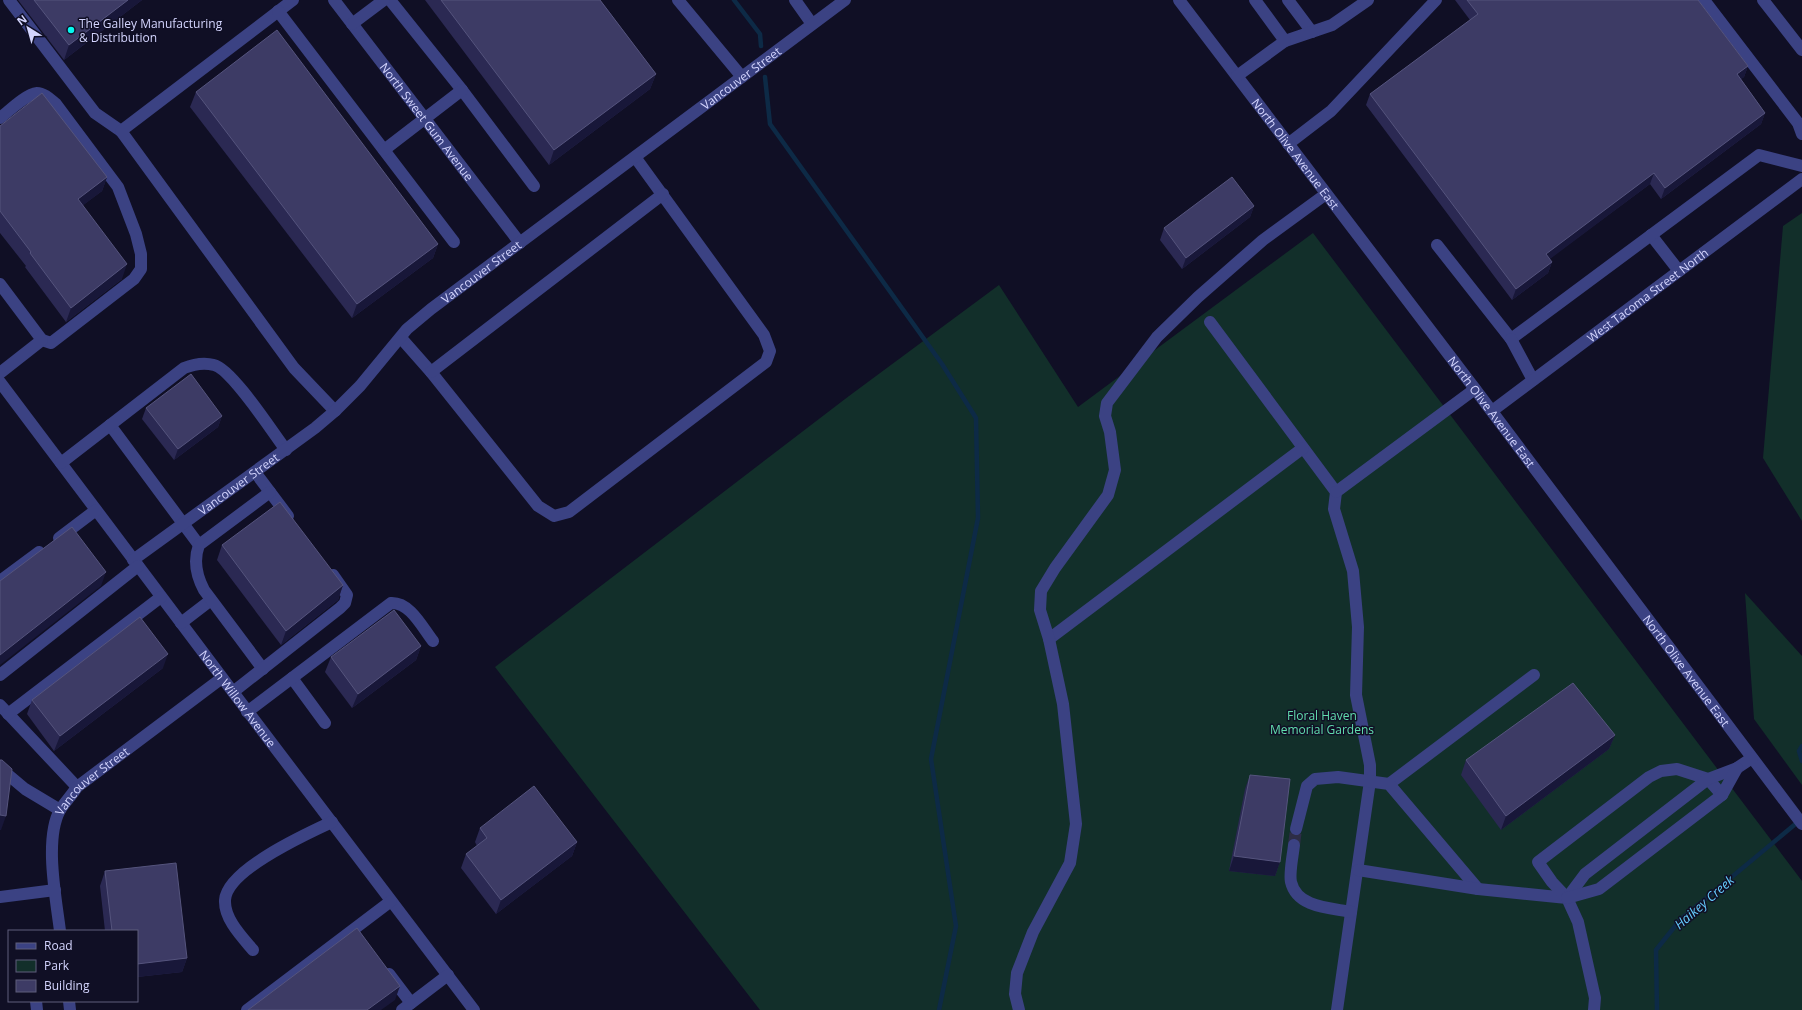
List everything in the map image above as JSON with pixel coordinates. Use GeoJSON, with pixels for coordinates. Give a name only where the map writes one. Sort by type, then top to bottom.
{"type":"FeatureCollection","features":[{"type":"Feature","properties":{"kind":"street"},"geometry":{"type":"LineString","coordinates":[[10,0],[95,113],[121,131],[294,368],[335,411]]}},
{"type":"Feature","properties":{"kind":"street"},"geometry":{"type":"LineString","coordinates":[[121,131],[293,0]]}},
{"type":"Feature","properties":{"kind":"street","name":"North Sweet Gum Avenue"},"geometry":{"type":"LineString","coordinates":[[334,0],[520,243]]}},
{"type":"Feature","properties":{"kind":"street"},"geometry":{"type":"LineString","coordinates":[[352,24],[384,0]]}},
{"type":"Feature","properties":{"kind":"street"},"geometry":{"type":"LineString","coordinates":[[390,0],[462,90],[534,186]]}},
{"type":"Feature","properties":{"kind":"street"},"geometry":{"type":"LineString","coordinates":[[678,0],[742,77]]}},
{"type":"Feature","properties":{"kind":"street"},"geometry":{"type":"LineString","coordinates":[[795,0],[812,24]]}},
{"type":"Feature","properties":{"kind":"street","name":"Vancouver Street"},"geometry":{"type":"LineString","coordinates":[[0,675],[183,524],[286,450],[335,411],[360,386],[407,329],[431,309],[845,0]]}},
{"type":"Feature","properties":{"kind":"street","name":"North Olive Avenue East"},"geometry":{"type":"LineString","coordinates":[[1179,0],[1476,389],[1799,820]]}},
{"type":"Feature","properties":{"kind":"street"},"geometry":{"type":"LineString","coordinates":[[1254,0],[1285,40]]}},
{"type":"Feature","properties":{"kind":"street"},"geometry":{"type":"LineString","coordinates":[[1288,0],[1312,32]]}},
{"type":"Feature","properties":{"kind":"street"},"geometry":{"type":"LineString","coordinates":[[1237,76],[1285,40],[1332,25],[1368,0]]}},
{"type":"Feature","properties":{"kind":"street"},"geometry":{"type":"LineString","coordinates":[[1288,144],[1331,111],[1436,0]]}},
{"type":"Feature","properties":{"kind":"street"},"geometry":{"type":"LineString","coordinates":[[1704,0],[1798,123],[1802,134]]}},
{"type":"Feature","properties":{"kind":"street"},"geometry":{"type":"LineString","coordinates":[[1763,0],[1802,50]]}},
{"type":"Feature","properties":{"kind":"street"},"geometry":{"type":"LineString","coordinates":[[278,11],[454,242]]}},
{"type":"Feature","properties":{"kind":"street"},"geometry":{"type":"LineString","coordinates":[[384,150],[462,90]]}},
{"type":"Feature","properties":{"kind":"street"},"geometry":{"type":"LineString","coordinates":[[0,118],[28,96],[36,93],[47,97],[56,104],[118,187],[136,234],[141,254],[141,269],[134,278],[51,343],[42,340],[0,284]]}},
{"type":"Feature","properties":{"kind":"street"},"geometry":{"type":"LineString","coordinates":[[1511,339],[1759,155],[1802,166]]}},
{"type":"Feature","properties":{"kind":"street"},"geometry":{"type":"LineString","coordinates":[[401,338],[431,372],[538,506],[554,516],[569,512],[766,362],[770,351],[764,335],[635,157]]}},
{"type":"Feature","properties":{"kind":"street","name":"West Tacoma Street North"},"geometry":{"type":"LineString","coordinates":[[1492,411],[1802,178]]}},
{"type":"Feature","properties":{"kind":"street"},"geometry":{"type":"LineString","coordinates":[[431,372],[663,194]]}},
{"type":"Feature","properties":{"kind":"street"},"geometry":{"type":"LineString","coordinates":[[1019,1010],[1015,994],[1017,973],[1033,932],[1070,863],[1076,824],[1063,704],[1049,639],[1040,610],[1041,592],[1055,568],[1108,495],[1115,470],[1110,432],[1104,416],[1107,403],[1156,337],[1198,297],[1263,240],[1326,194]]}},
{"type":"Feature","properties":{"kind":"street"},"geometry":{"type":"LineString","coordinates":[[1651,235],[1679,271]]}},
{"type":"Feature","properties":{"kind":"street"},"geometry":{"type":"LineString","coordinates":[[1437,246],[1511,339],[1533,380]]}},
{"type":"Feature","properties":{"kind":"street"},"geometry":{"type":"LineString","coordinates":[[1210,322],[1336,492],[1334,509],[1353,571],[1358,627],[1356,694],[1370,765],[1370,781],[1337,1010]]}},
{"type":"Feature","properties":{"kind":"street"},"geometry":{"type":"LineString","coordinates":[[0,373],[42,340]]}},
{"type":"Feature","properties":{"kind":"street"},"geometry":{"type":"LineString","coordinates":[[61,463],[184,368],[196,364],[216,365],[238,384],[286,450]]}},
{"type":"Feature","properties":{"kind":"street","name":"North Willow Avenue"},"geometry":{"type":"LineString","coordinates":[[1,383],[247,712],[474,1010]]}},
{"type":"Feature","properties":{"kind":"street"},"geometry":{"type":"LineString","coordinates":[[1336,492],[1476,389]]}},
{"type":"Feature","properties":{"kind":"street"},"geometry":{"type":"LineString","coordinates":[[110,425],[199,545]]}},
{"type":"Feature","properties":{"kind":"street"},"geometry":{"type":"LineString","coordinates":[[1049,639],[1303,448]]}},
{"type":"Feature","properties":{"kind":"street"},"geometry":{"type":"LineString","coordinates":[[255,472],[294,523]]}},
{"type":"Feature","properties":{"kind":"street"},"geometry":{"type":"LineString","coordinates":[[263,669],[211,600],[198,578],[196,559],[199,545],[270,492]]}},
{"type":"Feature","properties":{"kind":"street"},"geometry":{"type":"LineString","coordinates":[[0,581],[96,510]]}},
{"type":"Feature","properties":{"kind":"street"},"geometry":{"type":"LineString","coordinates":[[233,692],[345,603],[347,595],[326,566]]}},
{"type":"Feature","properties":{"kind":"street"},"geometry":{"type":"LineString","coordinates":[[77,787],[4,710],[161,597]]}},
{"type":"Feature","properties":{"kind":"street"},"geometry":{"type":"LineString","coordinates":[[181,623],[211,600]]}},
{"type":"Feature","properties":{"kind":"street"},"geometry":{"type":"LineString","coordinates":[[247,712],[391,603],[399,602],[408,608],[433,641]]}},
{"type":"Feature","properties":{"kind":"street"},"geometry":{"type":"LineString","coordinates":[[1389,784],[1534,675]]}},
{"type":"Feature","properties":{"kind":"street","name":"Vancouver Street"},"geometry":{"type":"LineString","coordinates":[[60,930],[52,854],[53,834],[60,810],[77,787],[222,678]]}},
{"type":"Feature","properties":{"kind":"street"},"geometry":{"type":"LineString","coordinates":[[292,678],[325,723]]}},
{"type":"Feature","properties":{"kind":"street"},"geometry":{"type":"LineString","coordinates":[[1567,898],[1585,874],[1708,779],[1738,768],[1752,758]]}},
{"type":"Feature","properties":{"kind":"street"},"geometry":{"type":"LineString","coordinates":[[0,768],[25,788],[60,810]]}},
{"type":"Feature","properties":{"kind":"street"},"geometry":{"type":"LineString","coordinates":[[1358,870],[1478,889],[1567,898],[1599,889],[1722,795],[1738,768]]}},
{"type":"Feature","properties":{"kind":"street"},"geometry":{"type":"LineString","coordinates":[[1594,1010],[1595,998],[1578,922],[1567,898],[1552,882],[1538,862],[1649,777],[1661,771],[1677,769],[1708,779],[1722,795]]}},
{"type":"Feature","properties":{"kind":"street"},"geometry":{"type":"LineString","coordinates":[[1296,829],[1307,786],[1315,779],[1338,777],[1389,784],[1478,889]]}},
{"type":"Feature","properties":{"kind":"street"},"geometry":{"type":"LineString","coordinates":[[253,950],[232,922],[226,910],[225,900],[231,884],[240,875],[281,846],[332,822]]}},
{"type":"Feature","properties":{"kind":"street"},"geometry":{"type":"LineString","coordinates":[[1294,845],[1290,881],[1294,890],[1315,906],[1351,912]]}},
{"type":"Feature","properties":{"kind":"street"},"geometry":{"type":"LineString","coordinates":[[0,897],[55,890]]}},
{"type":"Feature","properties":{"kind":"street"},"geometry":{"type":"LineString","coordinates":[[247,1010],[391,901]]}},
{"type":"Feature","properties":{"kind":"street"},"geometry":{"type":"LineString","coordinates":[[354,929],[364,941]]}},
{"type":"Feature","properties":{"kind":"street"},"geometry":{"type":"LineString","coordinates":[[383,966],[407,1006],[448,976]]}},
{"type":"Feature","properties":{"kind":"green space"},"geometry":{"type":"Polygon","coordinates":[[[1802,213],[1802,521],[1763,458],[1783,226],[1802,213]]]}},
{"type":"Feature","properties":{"kind":"green space","name":"Floral Haven Memorial Gardens"},"geometry":{"type":"Polygon","coordinates":[[[1313,233],[1802,881],[1802,1010],[760,1010],[495,667],[849,396],[999,285],[1078,407],[1313,233]]]}},
{"type":"Feature","properties":{"kind":"green space"},"geometry":{"type":"Polygon","coordinates":[[[1745,593],[1802,656],[1802,785],[1754,719],[1745,593]]]}},
{"type":"Feature","properties":{"kind":"building"},"geometry":{"type":"Polygon","coordinates":[[[34,0],[128,0],[69,45],[34,0]]]}},
{"type":"Feature","properties":{"kind":"building"},"geometry":{"type":"Polygon","coordinates":[[[441,0],[600,0],[656,74],[554,150],[441,0]]]}},
{"type":"Feature","properties":{"kind":"building"},"geometry":{"type":"Polygon","coordinates":[[[1467,0],[1698,0],[1748,66],[1737,74],[1765,113],[1665,188],[1654,173],[1546,254],[1552,262],[1516,289],[1370,94],[1478,14],[1467,0]]]}},
{"type":"Feature","properties":{"kind":"building"},"geometry":{"type":"Polygon","coordinates":[[[277,30],[438,244],[357,304],[196,92],[277,30]]]}},
{"type":"Feature","properties":{"kind":"building"},"geometry":{"type":"Polygon","coordinates":[[[42,93],[107,177],[78,199],[127,264],[71,308],[0,211],[0,126],[42,93]]]}},
{"type":"Feature","properties":{"kind":"building"},"geometry":{"type":"Polygon","coordinates":[[[1232,177],[1254,206],[1186,258],[1164,228],[1232,177]]]}},
{"type":"Feature","properties":{"kind":"building"},"geometry":{"type":"Polygon","coordinates":[[[191,374],[222,416],[178,449],[146,408],[191,374]]]}},
{"type":"Feature","properties":{"kind":"building"},"geometry":{"type":"Polygon","coordinates":[[[280,502],[343,585],[286,631],[222,545],[280,502]]]}},
{"type":"Feature","properties":{"kind":"building"},"geometry":{"type":"Polygon","coordinates":[[[72,527],[106,572],[0,655],[0,581],[72,527]]]}},
{"type":"Feature","properties":{"kind":"building"},"geometry":{"type":"Polygon","coordinates":[[[394,610],[421,646],[358,694],[331,657],[394,610]]]}},
{"type":"Feature","properties":{"kind":"building"},"geometry":{"type":"Polygon","coordinates":[[[140,617],[168,654],[60,736],[32,700],[140,617]]]}},
{"type":"Feature","properties":{"kind":"building"},"geometry":{"type":"Polygon","coordinates":[[[1573,683],[1615,735],[1506,816],[1466,760],[1573,683]]]}},
{"type":"Feature","properties":{"kind":"building"},"geometry":{"type":"Polygon","coordinates":[[[0,760],[12,769],[6,816],[0,815],[0,760]]]}},
{"type":"Feature","properties":{"kind":"building"},"geometry":{"type":"Polygon","coordinates":[[[1250,775],[1290,779],[1280,862],[1234,856],[1250,775]]]}},
{"type":"Feature","properties":{"kind":"building"},"geometry":{"type":"Polygon","coordinates":[[[534,786],[577,842],[501,900],[466,854],[487,838],[480,828],[534,786]]]}},
{"type":"Feature","properties":{"kind":"building"},"geometry":{"type":"Polygon","coordinates":[[[176,863],[187,958],[138,964],[138,930],[112,930],[105,871],[176,863]]]}},
{"type":"Feature","properties":{"kind":"building"},"geometry":{"type":"Polygon","coordinates":[[[357,928],[400,986],[367,1010],[248,1010],[357,928]]]}},
{"type":"Feature","properties":{"kind":"waterway"},"geometry":{"type":"LineString","coordinates":[[734,0],[760,34],[761,46]]}},
{"type":"Feature","properties":{"kind":"waterway"},"geometry":{"type":"LineString","coordinates":[[765,77],[770,124],[942,364],[976,418],[978,518],[931,759],[956,926],[939,1010]]}},
{"type":"Feature","properties":{"kind":"waterway","name":"Haikey Creek"},"geometry":{"type":"LineString","coordinates":[[1802,746],[1799,751],[1802,761]]}},
{"type":"Feature","properties":{"kind":"waterway","name":"Haikey Creek"},"geometry":{"type":"LineString","coordinates":[[1657,1010],[1656,950],[1680,920],[1799,821]]}},
{"type":"Feature","properties":{"kind":"tunnel"},"geometry":{"type":"LineString","coordinates":[[1294,845],[1296,829]]}},
{"type":"Feature","properties":{"kind":"place","name":"The Galley Manufacturing & Distribution"},"geometry":{"type":"Point","coordinates":[71,30]}}]}
